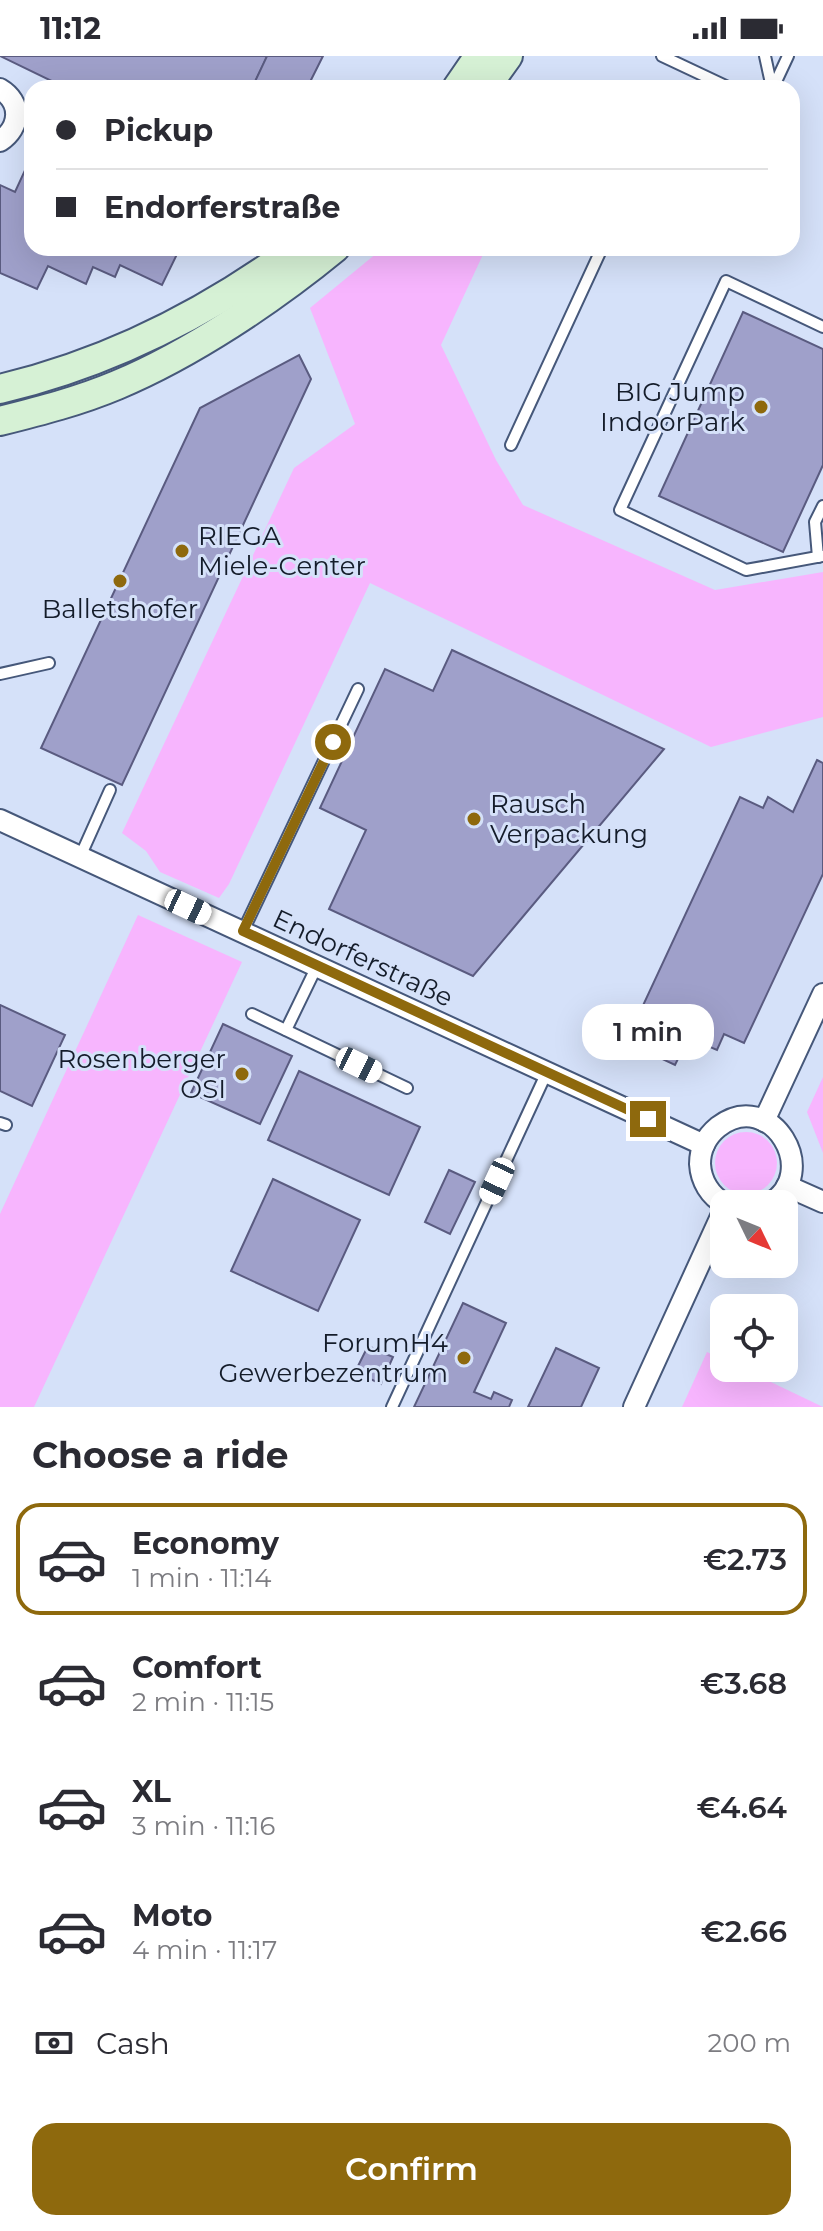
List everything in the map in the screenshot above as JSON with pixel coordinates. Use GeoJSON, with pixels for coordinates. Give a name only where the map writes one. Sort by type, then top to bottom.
{"type":"FeatureCollection","features":[{"type":"Feature","properties":{"kind":"main road"},"geometry":{"type":"LineString","coordinates":[[462,80],[479,56]]}},
{"type":"Feature","properties":{"kind":"main road"},"geometry":{"type":"LineString","coordinates":[[491,80],[508,56]]}},
{"type":"Feature","properties":{"kind":"main road"},"geometry":{"type":"LineString","coordinates":[[0,388],[85,363],[172,326],[235,291],[285,256]]}},
{"type":"Feature","properties":{"kind":"main road"},"geometry":{"type":"LineString","coordinates":[[3,420],[76,401],[165,362],[251,308],[324,256]]}},
{"type":"Feature","properties":{"kind":"street"},"geometry":{"type":"LineString","coordinates":[[0,89],[14,101],[17,118],[14,128],[0,141]]}},
{"type":"Feature","properties":{"kind":"street","name":"Endorferstraße"},"geometry":{"type":"LineString","coordinates":[[0,820],[704,1145]]}},
{"type":"Feature","properties":{"kind":"street"},"geometry":{"type":"LineString","coordinates":[[764,1121],[823,994]]}},
{"type":"Feature","properties":{"kind":"street"},"geometry":{"type":"LineString","coordinates":[[710,1192],[701,1175],[700,1160],[704,1145],[712,1132],[725,1122],[740,1117],[764,1121],[782,1133],[790,1145],[792,1175],[784,1190]]}},
{"type":"Feature","properties":{"kind":"street"},"geometry":{"type":"LineString","coordinates":[[787,1186],[823,1202]]}},
{"type":"Feature","properties":{"kind":"street"},"geometry":{"type":"LineString","coordinates":[[634,1407],[710,1241]]}},
{"type":"Feature","properties":{"kind":"lane"},"geometry":{"type":"LineString","coordinates":[[662,56],[713,80]]}},
{"type":"Feature","properties":{"kind":"lane"},"geometry":{"type":"LineString","coordinates":[[765,56],[770,80]]}},
{"type":"Feature","properties":{"kind":"lane"},"geometry":{"type":"LineString","coordinates":[[776,80],[788,56]]}},
{"type":"Feature","properties":{"kind":"lane"},"geometry":{"type":"LineString","coordinates":[[511,445],[599,256]]}},
{"type":"Feature","properties":{"kind":"lane"},"geometry":{"type":"LineString","coordinates":[[823,327],[726,281],[620,510],[746,570],[820,556],[815,522],[823,506]]}},
{"type":"Feature","properties":{"kind":"lane"},"geometry":{"type":"LineString","coordinates":[[0,388],[3,420]]}},
{"type":"Feature","properties":{"kind":"lane"},"geometry":{"type":"LineString","coordinates":[[0,674],[49,663]]}},
{"type":"Feature","properties":{"kind":"lane"},"geometry":{"type":"LineString","coordinates":[[243,931],[358,689]]}},
{"type":"Feature","properties":{"kind":"lane"},"geometry":{"type":"LineString","coordinates":[[80,857],[110,790]]}},
{"type":"Feature","properties":{"kind":"lane"},"geometry":{"type":"LineString","coordinates":[[286,1030],[317,966]]}},
{"type":"Feature","properties":{"kind":"lane"},"geometry":{"type":"LineString","coordinates":[[252,1014],[407,1088]]}},
{"type":"Feature","properties":{"kind":"lane"},"geometry":{"type":"LineString","coordinates":[[392,1407],[547,1072]]}},
{"type":"Feature","properties":{"kind":"shaded area"},"geometry":{"type":"Polygon","coordinates":[[[373,256],[482,256],[441,345],[496,460],[523,505],[715,590],[823,572],[823,717],[711,747],[370,583],[229,884],[219,898],[160,872],[146,851],[122,833],[294,468],[355,424],[310,308],[373,256]]]}},
{"type":"Feature","properties":{"kind":"shaded area"},"geometry":{"type":"Polygon","coordinates":[[[138,915],[242,962],[34,1407],[0,1407],[0,1214],[138,915]]]}},
{"type":"Feature","properties":{"kind":"shaded area"},"geometry":{"type":"Polygon","coordinates":[[[823,1077],[823,1153],[807,1112],[823,1077]]]}},
{"type":"Feature","properties":{"kind":"shaded area"},"geometry":{"type":"Polygon","coordinates":[[[740,1132],[752,1132],[763,1137],[777,1157],[775,1175],[761,1190],[731,1190],[720,1180],[715,1169],[715,1157],[720,1146],[740,1132]]]}},
{"type":"Feature","properties":{"kind":"shaded area"},"geometry":{"type":"Polygon","coordinates":[[[707,1352],[710,1353],[710,1382],[771,1382],[823,1407],[682,1407],[707,1352]]]}},
{"type":"Feature","properties":{"kind":"building"},"geometry":{"type":"Polygon","coordinates":[[[0,56],[267,57],[256,80],[50,80],[0,56]]]}},
{"type":"Feature","properties":{"kind":"building"},"geometry":{"type":"Polygon","coordinates":[[[267,56],[323,56],[311,80],[256,80],[267,56]]]}},
{"type":"Feature","properties":{"kind":"building"},"geometry":{"type":"Polygon","coordinates":[[[24,172],[24,256],[176,256],[162,285],[120,265],[115,277],[93,267],[86,284],[48,266],[37,289],[0,273],[0,185],[15,192],[24,172]]]}},
{"type":"Feature","properties":{"kind":"building","name":"BIG Jump IndoorPark"},"geometry":{"type":"Polygon","coordinates":[[[743,312],[823,349],[823,465],[783,552],[659,496],[743,312]]]}},
{"type":"Feature","properties":{"kind":"building","name":"RIEGA Miele-Center"},"geometry":{"type":"Polygon","coordinates":[[[299,355],[311,379],[122,785],[41,748],[200,408],[299,355]]]}},
{"type":"Feature","properties":{"kind":"building","name":"Rausch Verpackung"},"geometry":{"type":"Polygon","coordinates":[[[452,650],[664,749],[473,976],[329,909],[366,830],[320,808],[385,669],[433,691],[452,650]]]}},
{"type":"Feature","properties":{"kind":"building"},"geometry":{"type":"Polygon","coordinates":[[[817,760],[823,763],[823,874],[744,1043],[724,1034],[717,1050],[698,1042],[703,1032],[693,1028],[675,1065],[626,1042],[740,797],[763,808],[768,797],[793,812],[817,760]]]}},
{"type":"Feature","properties":{"kind":"building"},"geometry":{"type":"Polygon","coordinates":[[[0,1005],[65,1035],[32,1106],[0,1091],[0,1005]]]}},
{"type":"Feature","properties":{"kind":"building","name":"Rosenberger OSI"},"geometry":{"type":"Polygon","coordinates":[[[223,1024],[292,1056],[260,1124],[191,1093],[223,1024]]]}},
{"type":"Feature","properties":{"kind":"building"},"geometry":{"type":"Polygon","coordinates":[[[299,1071],[420,1127],[389,1195],[268,1140],[299,1071]]]}},
{"type":"Feature","properties":{"kind":"building"},"geometry":{"type":"Polygon","coordinates":[[[449,1170],[475,1182],[450,1234],[425,1222],[449,1170]]]}},
{"type":"Feature","properties":{"kind":"building"},"geometry":{"type":"Polygon","coordinates":[[[273,1179],[360,1220],[318,1311],[231,1271],[273,1179]]]}},
{"type":"Feature","properties":{"kind":"building","name":"ForumH4 Gewerbezentrum"},"geometry":{"type":"Polygon","coordinates":[[[463,1303],[506,1323],[474,1392],[491,1399],[494,1392],[512,1400],[509,1407],[414,1407],[463,1303]]]}},
{"type":"Feature","properties":{"kind":"building"},"geometry":{"type":"Polygon","coordinates":[[[368,1346],[393,1357],[381,1384],[355,1372],[368,1346]]]}},
{"type":"Feature","properties":{"kind":"building"},"geometry":{"type":"Polygon","coordinates":[[[556,1348],[599,1368],[581,1407],[528,1407],[556,1348]]]}},
{"type":"Feature","properties":{"kind":"place","name":"BIG Jump IndoorPark"},"geometry":{"type":"Point","coordinates":[761,407]}},
{"type":"Feature","properties":{"kind":"place","name":"RIEGA Miele-Center"},"geometry":{"type":"Point","coordinates":[182,551]}},
{"type":"Feature","properties":{"kind":"place","name":"Balletshofer"},"geometry":{"type":"Point","coordinates":[120,581]}},
{"type":"Feature","properties":{"kind":"place","name":"Rausch Verpackung"},"geometry":{"type":"Point","coordinates":[474,819]}},
{"type":"Feature","properties":{"kind":"place","name":"Rosenberger OSI"},"geometry":{"type":"Point","coordinates":[242,1074]}},
{"type":"Feature","properties":{"kind":"place","name":"ForumH4 Gewerbezentrum"},"geometry":{"type":"Point","coordinates":[464,1358]}},
{"type":"Feature","properties":{"kind":"route"},"geometry":{"type":"LineString","coordinates":[[333,742],[243,931],[648,1119]]}}]}
